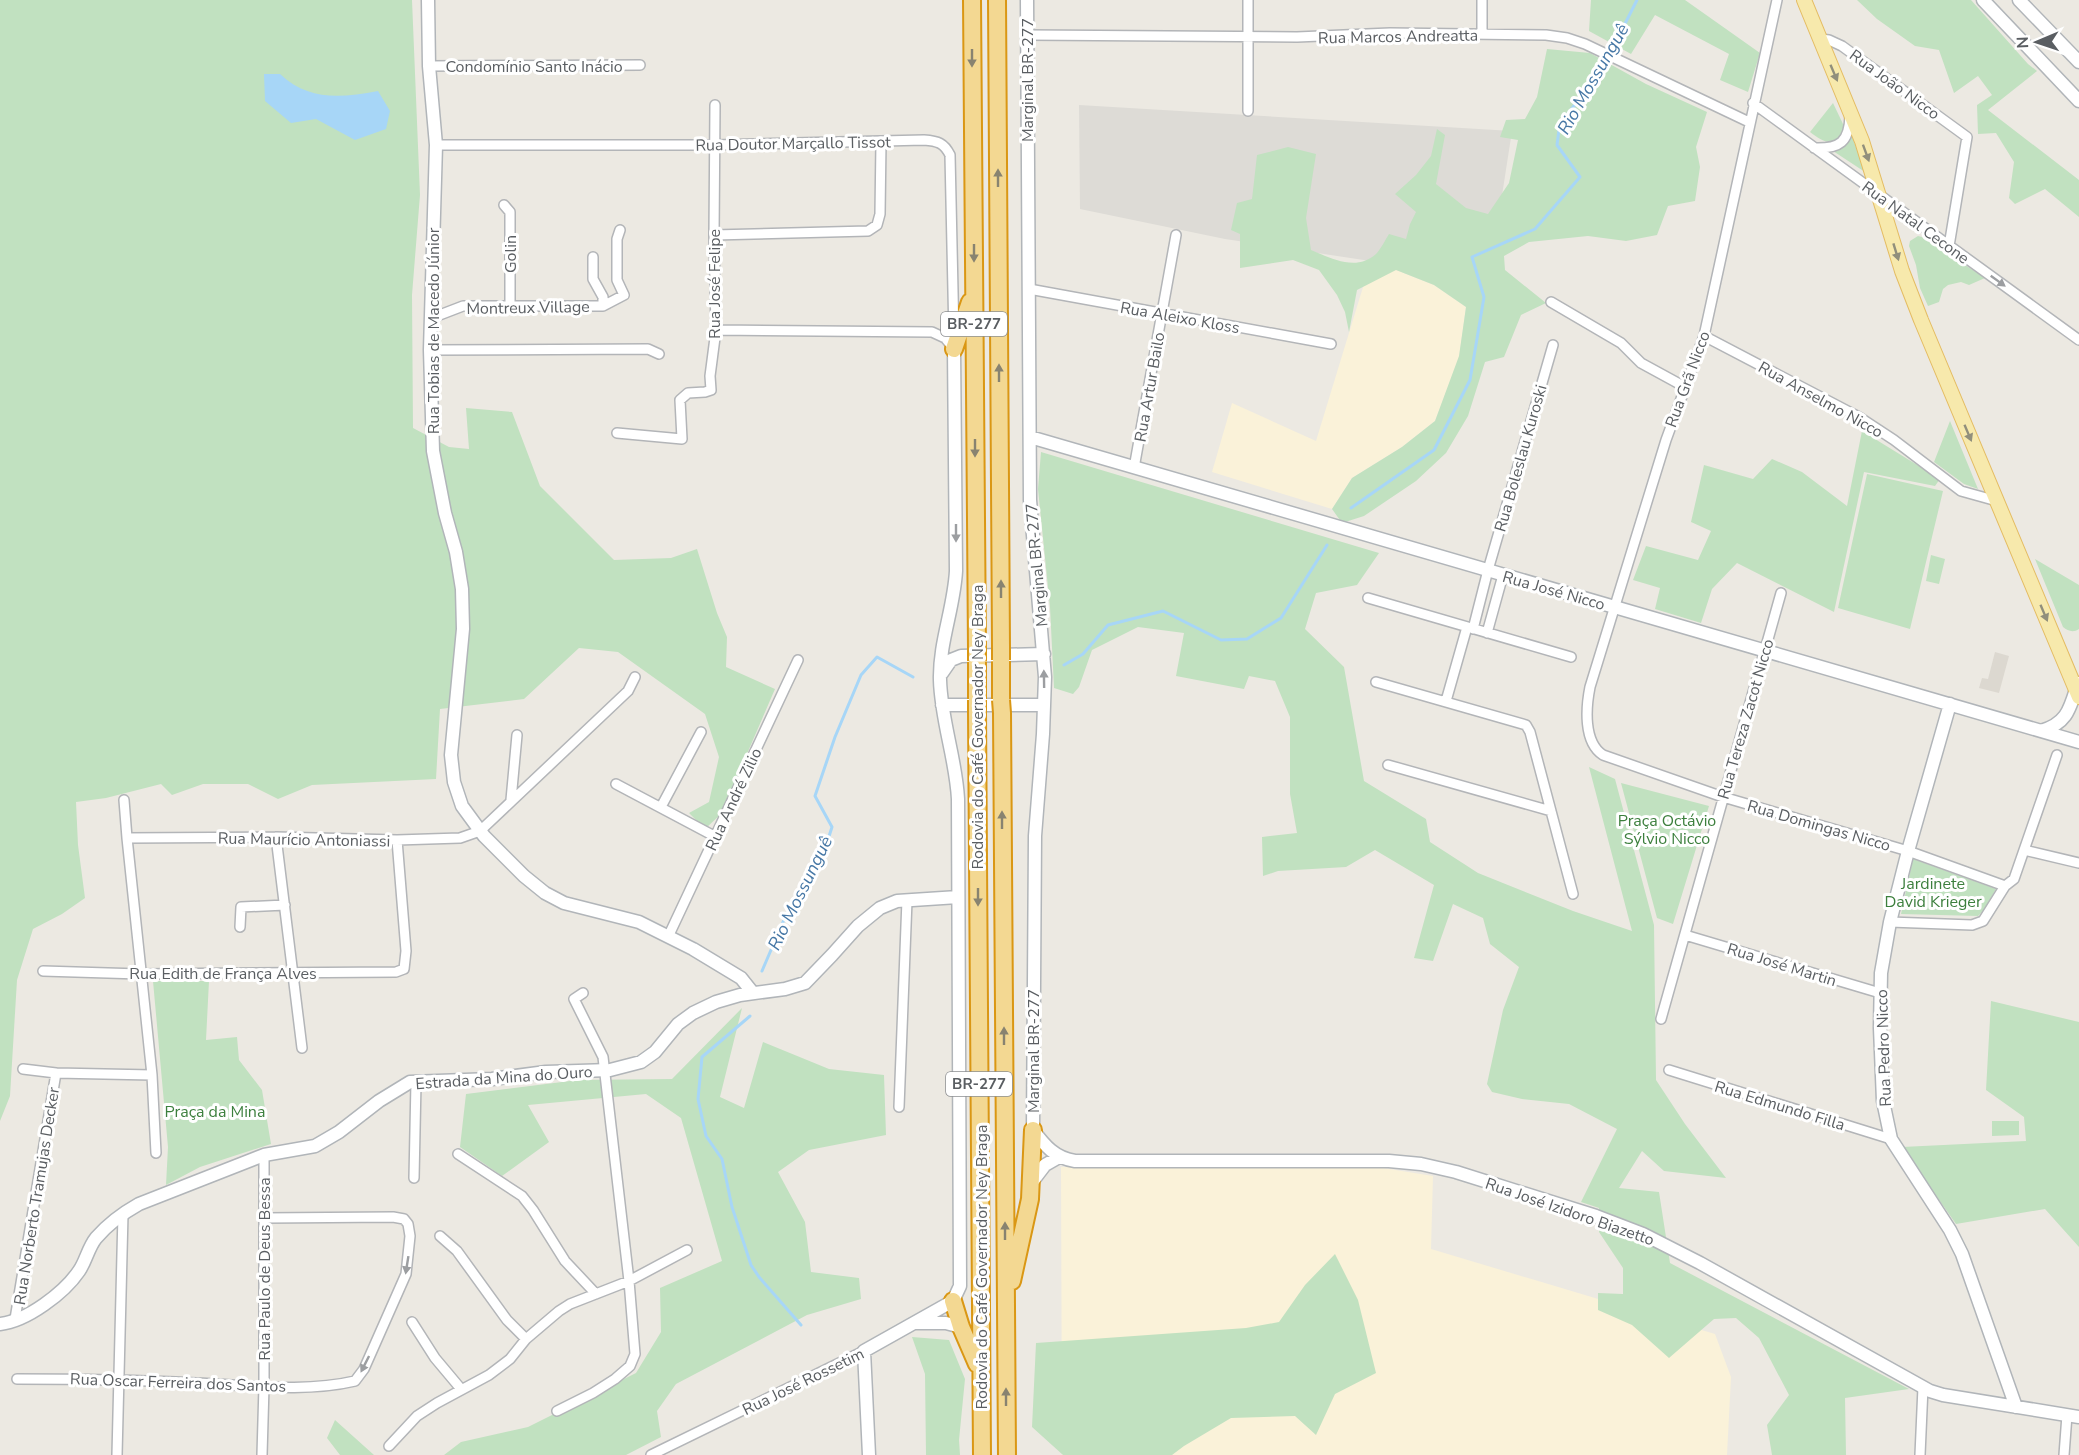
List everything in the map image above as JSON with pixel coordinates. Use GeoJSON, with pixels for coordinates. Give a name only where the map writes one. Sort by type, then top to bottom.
{"type":"FeatureCollection","features":[{"type":"Feature","properties":{"kind":"highway","name":"Rodovia do Café Governador Ney Braga"},"geometry":{"type":"LineString","coordinates":[[972,0],[982,1455]]}},
{"type":"Feature","properties":{"kind":"highway","name":"Rodovia do Café Governador Ney Braga"},"geometry":{"type":"LineString","coordinates":[[997,0],[1006,1455]]}},
{"type":"Feature","properties":{"kind":"highway"},"geometry":{"type":"LineString","coordinates":[[954,349],[974,290]]}},
{"type":"Feature","properties":{"kind":"highway"},"geometry":{"type":"LineString","coordinates":[[1006,1311],[1029,1208],[1033,1130]]}},
{"type":"Feature","properties":{"kind":"highway"},"geometry":{"type":"LineString","coordinates":[[953,1301],[961,1327],[981,1374]]}},
{"type":"Feature","properties":{"kind":"main road"},"geometry":{"type":"LineString","coordinates":[[1804,0],[1850,111],[1880,195],[1910,293],[2078,689]]}},
{"type":"Feature","properties":{"kind":"street","name":"Rua Tobias de Macedo Júnior"},"geometry":{"type":"LineString","coordinates":[[428,0],[429,66],[436,145],[430,315],[433,451],[444,513],[456,552],[462,589],[463,629],[451,755],[454,782],[462,806],[480,831],[524,876],[545,893],[564,903],[639,922],[741,978],[753,993]]}},
{"type":"Feature","properties":{"kind":"street","name":"Marginal BR-277"},"geometry":{"type":"LineString","coordinates":[[1027,0],[1031,521],[1044,654],[1044,705],[1035,844],[1033,1130]]}},
{"type":"Feature","properties":{"kind":"street"},"geometry":{"type":"LineString","coordinates":[[1248,0],[1248,111]]}},
{"type":"Feature","properties":{"kind":"street"},"geometry":{"type":"LineString","coordinates":[[1482,0],[1482,34]]}},
{"type":"Feature","properties":{"kind":"street","name":"Rua Grã Nicco"},"geometry":{"type":"LineString","coordinates":[[1598,752],[1589,729],[1588,697],[1665,440],[1704,336],[1777,0]]}},
{"type":"Feature","properties":{"kind":"street"},"geometry":{"type":"LineString","coordinates":[[1983,0],[2079,101]]}},
{"type":"Feature","properties":{"kind":"street"},"geometry":{"type":"LineString","coordinates":[[2019,0],[2079,62]]}},
{"type":"Feature","properties":{"kind":"street","name":"Rua Marcos Andreatta"},"geometry":{"type":"LineString","coordinates":[[1027,35],[1297,37],[1390,33],[1557,36],[1576,40],[1749,122]]}},
{"type":"Feature","properties":{"kind":"street","name":"Rua João Nicco"},"geometry":{"type":"LineString","coordinates":[[1820,39],[1842,45],[1967,137],[1949,246]]}},
{"type":"Feature","properties":{"kind":"street","name":"Condomínio Santo Inácio"},"geometry":{"type":"LineString","coordinates":[[429,66],[640,65]]}},
{"type":"Feature","properties":{"kind":"street","name":"Rua Natal Cecone"},"geometry":{"type":"LineString","coordinates":[[1753,103],[2079,340]]}},
{"type":"Feature","properties":{"kind":"street","name":"Rua José Felipe"},"geometry":{"type":"LineString","coordinates":[[617,433],[682,439],[680,400],[688,393],[711,390],[710,376],[716,330],[715,105]]}},
{"type":"Feature","properties":{"kind":"street"},"geometry":{"type":"LineString","coordinates":[[1815,148],[1832,148],[1843,142],[1848,130],[1850,111]]}},
{"type":"Feature","properties":{"kind":"street","name":"Rua Doutor Marçallo Tissot"},"geometry":{"type":"LineString","coordinates":[[436,145],[715,145],[924,140],[939,142],[946,147],[950,155],[954,349]]}},
{"type":"Feature","properties":{"kind":"street"},"geometry":{"type":"LineString","coordinates":[[714,236],[868,231],[877,225],[880,214],[881,142]]}},
{"type":"Feature","properties":{"kind":"street","name":"Golin"},"geometry":{"type":"LineString","coordinates":[[504,206],[510,212],[510,305]]}},
{"type":"Feature","properties":{"kind":"street","name":"Montreux Village"},"geometry":{"type":"LineString","coordinates":[[430,315],[437,316],[463,306],[603,306],[624,295],[617,280],[617,239],[620,230]]}},
{"type":"Feature","properties":{"kind":"street","name":"Rua Artur Bailo"},"geometry":{"type":"LineString","coordinates":[[1134,468],[1176,235]]}},
{"type":"Feature","properties":{"kind":"street"},"geometry":{"type":"LineString","coordinates":[[593,257],[593,279],[603,297],[603,306]]}},
{"type":"Feature","properties":{"kind":"street","name":"Rua Aleixo Kloss"},"geometry":{"type":"LineString","coordinates":[[1029,289],[1331,344]]}},
{"type":"Feature","properties":{"kind":"street"},"geometry":{"type":"LineString","coordinates":[[1551,302],[1621,344],[1641,363],[1685,387]]}},
{"type":"Feature","properties":{"kind":"street"},"geometry":{"type":"LineString","coordinates":[[716,330],[932,332],[945,338],[954,349],[956,571],[940,678],[942,705],[957,788],[960,1286],[953,1301]]}},
{"type":"Feature","properties":{"kind":"street","name":"Rua Anselmo Nicco"},"geometry":{"type":"LineString","coordinates":[[1704,336],[1859,417],[1894,440],[1961,491],[1997,501]]}},
{"type":"Feature","properties":{"kind":"street","name":"Rua Boleslau Kuroski"},"geometry":{"type":"LineString","coordinates":[[1446,701],[1488,570],[1552,345]]}},
{"type":"Feature","properties":{"kind":"street"},"geometry":{"type":"LineString","coordinates":[[430,351],[648,349],[659,354]]}},
{"type":"Feature","properties":{"kind":"street","name":"Rua José Nicco"},"geometry":{"type":"LineString","coordinates":[[1030,437],[2079,742]]}},
{"type":"Feature","properties":{"kind":"street"},"geometry":{"type":"LineString","coordinates":[[1487,633],[1503,575]]}},
{"type":"Feature","properties":{"kind":"street","name":"Rua Tereza Zacot Nicco"},"geometry":{"type":"LineString","coordinates":[[1661,1019],[1780,593]]}},
{"type":"Feature","properties":{"kind":"street"},"geometry":{"type":"LineString","coordinates":[[1368,598],[1571,657]]}},
{"type":"Feature","properties":{"kind":"street"},"geometry":{"type":"LineString","coordinates":[[940,678],[951,660],[961,656],[1044,654]]}},
{"type":"Feature","properties":{"kind":"street","name":"Rua André Zilio"},"geometry":{"type":"LineString","coordinates":[[668,937],[798,660]]}},
{"type":"Feature","properties":{"kind":"street"},"geometry":{"type":"LineString","coordinates":[[480,831],[628,691],[635,677]]}},
{"type":"Feature","properties":{"kind":"street"},"geometry":{"type":"LineString","coordinates":[[1377,681],[1526,725],[1530,732],[1573,894]]}},
{"type":"Feature","properties":{"kind":"street"},"geometry":{"type":"LineString","coordinates":[[2041,731],[2059,724],[2065,718],[2078,689]]}},
{"type":"Feature","properties":{"kind":"street","name":"Rua Pedro Nicco"},"geometry":{"type":"LineString","coordinates":[[1950,704],[1908,851],[1884,956],[1880,993],[1883,1101],[1891,1139],[1950,1230],[1962,1254],[2016,1407]]}},
{"type":"Feature","properties":{"kind":"street"},"geometry":{"type":"LineString","coordinates":[[942,705],[1044,705]]}},
{"type":"Feature","properties":{"kind":"street"},"geometry":{"type":"LineString","coordinates":[[660,807],[702,732]]}},
{"type":"Feature","properties":{"kind":"street"},"geometry":{"type":"LineString","coordinates":[[511,800],[517,735]]}},
{"type":"Feature","properties":{"kind":"street","name":"Rua Domingas Nicco"},"geometry":{"type":"LineString","coordinates":[[1598,752],[1723,797],[1908,851],[2005,886]]}},
{"type":"Feature","properties":{"kind":"street"},"geometry":{"type":"LineString","coordinates":[[1890,922],[1978,924],[1987,916],[2005,886],[2014,879],[2057,755]]}},
{"type":"Feature","properties":{"kind":"street"},"geometry":{"type":"LineString","coordinates":[[1388,765],[1551,811]]}},
{"type":"Feature","properties":{"kind":"street"},"geometry":{"type":"LineString","coordinates":[[616,784],[716,837]]}},
{"type":"Feature","properties":{"kind":"street"},"geometry":{"type":"LineString","coordinates":[[124,800],[126,838],[152,1076],[156,1153]]}},
{"type":"Feature","properties":{"kind":"street","name":"Rua Maurício Antoniassi"},"geometry":{"type":"LineString","coordinates":[[126,838],[276,837],[397,840],[460,838],[480,831]]}},
{"type":"Feature","properties":{"kind":"street"},"geometry":{"type":"LineString","coordinates":[[276,837],[302,1048]]}},
{"type":"Feature","properties":{"kind":"street","name":"Rua Edith de França Alves"},"geometry":{"type":"LineString","coordinates":[[43,970],[140,974],[396,972],[404,969],[406,951],[397,840]]}},
{"type":"Feature","properties":{"kind":"street"},"geometry":{"type":"LineString","coordinates":[[2024,850],[2079,863]]}},
{"type":"Feature","properties":{"kind":"street","name":"Estrada da Mina do Ouro"},"geometry":{"type":"LineString","coordinates":[[0,1324],[38,1309],[63,1291],[79,1270],[90,1246],[97,1237],[123,1214],[139,1204],[264,1155],[315,1146],[410,1082],[492,1079],[546,1072],[627,1067],[641,1062],[655,1052],[678,1024],[693,1013],[740,995],[785,989],[805,983],[858,926],[880,908],[897,901],[958,897]]}},
{"type":"Feature","properties":{"kind":"street"},"geometry":{"type":"LineString","coordinates":[[899,1107],[907,900]]}},
{"type":"Feature","properties":{"kind":"street"},"geometry":{"type":"LineString","coordinates":[[240,927],[241,908],[285,905]]}},
{"type":"Feature","properties":{"kind":"street","name":"Rua José Martin"},"geometry":{"type":"LineString","coordinates":[[1685,935],[1880,993]]}},
{"type":"Feature","properties":{"kind":"street"},"geometry":{"type":"LineString","coordinates":[[557,1410],[593,1393],[615,1379],[630,1366],[635,1354],[605,1070],[603,1057],[574,999],[583,993]]}},
{"type":"Feature","properties":{"kind":"street"},"geometry":{"type":"LineString","coordinates":[[23,1069],[56,1073],[152,1076]]}},
{"type":"Feature","properties":{"kind":"street","name":"Rua Edmundo Filla"},"geometry":{"type":"LineString","coordinates":[[1669,1070],[1891,1139]]}},
{"type":"Feature","properties":{"kind":"street","name":"Rua Norberto Tramujas Decker"},"geometry":{"type":"LineString","coordinates":[[15,1319],[56,1073]]}},
{"type":"Feature","properties":{"kind":"street"},"geometry":{"type":"LineString","coordinates":[[414,1178],[416,1082]]}},
{"type":"Feature","properties":{"kind":"street"},"geometry":{"type":"LineString","coordinates":[[1032,1182],[1045,1165],[1059,1157],[1043,1144],[1033,1130]]}},
{"type":"Feature","properties":{"kind":"street"},"geometry":{"type":"LineString","coordinates":[[458,1154],[522,1196],[565,1261],[596,1294]]}},
{"type":"Feature","properties":{"kind":"street","name":"Rua Paulo de Deus Bessa"},"geometry":{"type":"LineString","coordinates":[[262,1455],[264,1155]]}},
{"type":"Feature","properties":{"kind":"street","name":"Rua José Izidoro Biazetto"},"geometry":{"type":"LineString","coordinates":[[1059,1157],[1084,1162],[1389,1161],[1421,1164],[1456,1172],[1550,1201],[1643,1234],[1691,1258],[1923,1387],[1943,1395],[2073,1416]]}},
{"type":"Feature","properties":{"kind":"street"},"geometry":{"type":"LineString","coordinates":[[117,1455],[123,1214]]}},
{"type":"Feature","properties":{"kind":"street","name":"Rua Oscar Ferreira dos Santos"},"geometry":{"type":"LineString","coordinates":[[17,1379],[119,1379],[264,1386],[339,1385],[355,1381],[364,1369],[406,1274],[409,1251],[408,1224],[404,1219],[393,1217],[265,1218]]}},
{"type":"Feature","properties":{"kind":"street"},"geometry":{"type":"LineString","coordinates":[[440,1236],[457,1251],[507,1320],[526,1339]]}},
{"type":"Feature","properties":{"kind":"street"},"geometry":{"type":"LineString","coordinates":[[389,1446],[417,1416],[489,1375],[510,1359],[526,1339],[559,1311],[629,1281],[687,1250]]}},
{"type":"Feature","properties":{"kind":"street","name":"Rua José Rossetim"},"geometry":{"type":"LineString","coordinates":[[651,1455],[864,1351],[953,1301]]}},
{"type":"Feature","properties":{"kind":"street"},"geometry":{"type":"LineString","coordinates":[[412,1322],[435,1358],[461,1389]]}},
{"type":"Feature","properties":{"kind":"street"},"geometry":{"type":"LineString","coordinates":[[916,1323],[946,1323],[961,1327]]}},
{"type":"Feature","properties":{"kind":"street"},"geometry":{"type":"LineString","coordinates":[[864,1351],[868,1454]]}},
{"type":"Feature","properties":{"kind":"street"},"geometry":{"type":"LineString","coordinates":[[1920,1455],[1923,1387]]}},
{"type":"Feature","properties":{"kind":"street"},"geometry":{"type":"LineString","coordinates":[[2064,1455],[2073,1416]]}},
{"type":"Feature","properties":{"kind":"shaded area"},"geometry":{"type":"Polygon","coordinates":[[[1079,105],[1512,131],[1489,279],[1225,239],[1080,209],[1079,105]]]}},
{"type":"Feature","properties":{"kind":"shaded area"},"geometry":{"type":"Polygon","coordinates":[[[1396,270],[1434,285],[1466,307],[1459,358],[1435,421],[1402,447],[1352,478],[1332,509],[1212,472],[1232,403],[1316,441],[1367,274],[1396,270]]]}},
{"type":"Feature","properties":{"kind":"shaded area"},"geometry":{"type":"Polygon","coordinates":[[[1995,652],[2009,656],[1999,693],[1979,688],[1982,678],[1988,679],[1995,652]]]}},
{"type":"Feature","properties":{"kind":"shaded area"},"geometry":{"type":"Polygon","coordinates":[[[1061,1167],[1383,1168],[1433,1176],[1431,1249],[1715,1334],[1731,1377],[1727,1455],[1062,1455],[1061,1167]]]}},
{"type":"Feature","properties":{"kind":"green space"},"geometry":{"type":"Polygon","coordinates":[[[0,0],[412,0],[420,195],[412,295],[413,428],[449,447],[469,449],[466,408],[512,412],[540,486],[614,560],[671,558],[697,549],[727,637],[726,667],[775,689],[721,814],[705,829],[689,813],[709,802],[719,757],[705,714],[618,652],[579,648],[524,699],[440,709],[436,779],[312,785],[278,799],[248,784],[203,784],[172,795],[161,784],[106,798],[76,802],[78,845],[85,898],[62,914],[33,929],[17,980],[10,1096],[0,1121],[0,0]]]}},
{"type":"Feature","properties":{"kind":"green space"},"geometry":{"type":"Polygon","coordinates":[[[1591,0],[1685,0],[1760,53],[1748,92],[1720,80],[1729,54],[1655,15],[1631,54],[1589,31],[1591,0]]]}},
{"type":"Feature","properties":{"kind":"green space"},"geometry":{"type":"Polygon","coordinates":[[[1857,0],[1971,0],[2028,64],[2037,71],[1988,110],[2079,180],[2079,217],[2045,189],[2015,204],[2009,198],[2014,162],[1996,133],[1978,134],[1977,105],[1992,95],[1978,76],[1954,93],[1939,50],[1915,46],[1877,19],[1857,0]]]}},
{"type":"Feature","properties":{"kind":"green space"},"geometry":{"type":"Polygon","coordinates":[[[1547,49],[1590,53],[1646,84],[1707,112],[1696,147],[1700,167],[1695,201],[1668,206],[1657,235],[1626,241],[1588,236],[1529,242],[1504,256],[1505,270],[1546,303],[1521,315],[1504,357],[1485,362],[1468,416],[1446,453],[1416,481],[1364,516],[1342,523],[1332,509],[1352,478],[1402,447],[1435,421],[1459,356],[1466,307],[1434,285],[1396,270],[1357,290],[1349,332],[1345,312],[1337,295],[1319,270],[1293,260],[1240,268],[1240,234],[1231,230],[1237,203],[1252,199],[1257,155],[1288,147],[1316,154],[1306,218],[1311,250],[1344,262],[1360,262],[1376,254],[1389,234],[1406,239],[1416,212],[1395,194],[1416,175],[1431,156],[1437,129],[1445,135],[1436,184],[1466,208],[1488,214],[1509,183],[1518,140],[1500,137],[1506,120],[1525,119],[1537,97],[1547,49]]]}},
{"type":"Feature","properties":{"kind":"green space"},"geometry":{"type":"Polygon","coordinates":[[[1833,103],[1843,124],[1844,132],[1836,140],[1828,142],[1810,132],[1833,103]]]}},
{"type":"Feature","properties":{"kind":"green space"},"geometry":{"type":"Polygon","coordinates":[[[1852,136],[1865,172],[1833,151],[1845,145],[1852,136]]]}},
{"type":"Feature","properties":{"kind":"green space"},"geometry":{"type":"Polygon","coordinates":[[[1918,236],[1985,278],[1969,285],[1961,282],[1948,285],[1943,289],[1939,302],[1928,306],[1920,288],[1916,265],[1909,246],[1910,241],[1918,236]]]}},
{"type":"Feature","properties":{"kind":"green space"},"geometry":{"type":"Polygon","coordinates":[[[1950,421],[1978,489],[1964,484],[1934,462],[1950,421]]]}},
{"type":"Feature","properties":{"kind":"green space"},"geometry":{"type":"Polygon","coordinates":[[[1862,431],[1940,479],[1935,486],[1864,472],[1834,612],[1737,563],[1712,589],[1701,623],[1655,609],[1660,588],[1633,580],[1646,546],[1698,560],[1711,531],[1691,522],[1704,465],[1753,479],[1772,459],[1802,472],[1847,506],[1862,431]]]}},
{"type":"Feature","properties":{"kind":"green space"},"geometry":{"type":"Polygon","coordinates":[[[1041,452],[1379,553],[1357,585],[1316,593],[1305,629],[1344,667],[1364,781],[1426,819],[1430,842],[1478,873],[1573,911],[1632,931],[1589,767],[1615,779],[1654,925],[1656,1080],[1685,1124],[1726,1178],[1664,1171],[1642,1151],[1619,1188],[1659,1192],[1670,1263],[1909,1389],[1845,1398],[1846,1455],[1772,1455],[1767,1425],[1789,1395],[1759,1338],[1736,1318],[1714,1319],[1669,1358],[1632,1325],[1598,1310],[1598,1293],[1623,1294],[1623,1268],[1599,1232],[1599,1208],[1581,1202],[1617,1129],[1569,1104],[1522,1099],[1492,1092],[1487,1084],[1503,1010],[1519,967],[1490,944],[1483,918],[1453,904],[1433,961],[1414,958],[1434,885],[1375,850],[1346,867],[1278,871],[1263,876],[1262,837],[1297,833],[1290,794],[1290,717],[1275,681],[1249,676],[1244,689],[1176,676],[1184,633],[1138,627],[1092,650],[1079,687],[1073,694],[1054,688],[1050,607],[1038,489],[1041,452]]]}},
{"type":"Feature","properties":{"kind":"green space"},"geometry":{"type":"Polygon","coordinates":[[[1867,474],[1943,491],[1910,629],[1838,608],[1867,474]]]}},
{"type":"Feature","properties":{"kind":"green space"},"geometry":{"type":"Polygon","coordinates":[[[1931,555],[1945,559],[1939,584],[1926,581],[1931,555]]]}},
{"type":"Feature","properties":{"kind":"green space"},"geometry":{"type":"Polygon","coordinates":[[[2035,559],[2079,585],[2079,629],[2071,631],[2063,627],[2035,559]]]}},
{"type":"Feature","properties":{"kind":"green space","name":"Praça Octávio Sýlvio Nicco"},"geometry":{"type":"Polygon","coordinates":[[[1621,783],[1709,806],[1673,924],[1657,918],[1621,783]]]}},
{"type":"Feature","properties":{"kind":"green space","name":"Jardinete David Krieger"},"geometry":{"type":"Polygon","coordinates":[[[1913,859],[1996,889],[1978,916],[1901,914],[1913,859]]]}},
{"type":"Feature","properties":{"kind":"green space","name":"Praça da Mina"},"geometry":{"type":"Polygon","coordinates":[[[153,981],[209,981],[206,1040],[237,1037],[239,1060],[262,1090],[271,1144],[200,1167],[166,1185],[168,1147],[153,981]]]}},
{"type":"Feature","properties":{"kind":"green space"},"geometry":{"type":"Polygon","coordinates":[[[1991,1001],[2079,1022],[2079,1247],[2045,1209],[1956,1224],[1902,1147],[2026,1141],[2024,1117],[1986,1090],[1991,1001]]]}},
{"type":"Feature","properties":{"kind":"green space"},"geometry":{"type":"Polygon","coordinates":[[[742,1008],[720,1097],[744,1108],[763,1042],[829,1069],[884,1075],[886,1135],[809,1150],[778,1172],[805,1222],[811,1272],[859,1278],[861,1299],[807,1315],[676,1384],[657,1411],[661,1437],[626,1455],[444,1455],[461,1442],[528,1427],[636,1373],[661,1332],[660,1288],[722,1261],[681,1118],[646,1094],[528,1105],[549,1142],[502,1176],[460,1147],[466,1094],[578,1080],[672,1079],[742,1008]]]}},
{"type":"Feature","properties":{"kind":"green space"},"geometry":{"type":"Polygon","coordinates":[[[1992,1121],[2019,1121],[2019,1135],[1992,1136],[1992,1121]]]}},
{"type":"Feature","properties":{"kind":"green space"},"geometry":{"type":"Polygon","coordinates":[[[1335,1254],[1358,1300],[1376,1373],[1335,1394],[1316,1435],[1295,1416],[1231,1418],[1172,1455],[1063,1455],[1032,1427],[1036,1343],[1246,1328],[1279,1322],[1305,1285],[1335,1254]]]}},
{"type":"Feature","properties":{"kind":"green space"},"geometry":{"type":"Polygon","coordinates":[[[912,1337],[949,1340],[965,1379],[959,1440],[960,1455],[926,1455],[925,1374],[912,1337]]]}},
{"type":"Feature","properties":{"kind":"green space"},"geometry":{"type":"Polygon","coordinates":[[[335,1420],[374,1455],[340,1455],[327,1438],[335,1420]]]}},
{"type":"Feature","properties":{"kind":"water"},"geometry":{"type":"Polygon","coordinates":[[[264,74],[280,74],[302,89],[326,95],[351,95],[378,91],[390,111],[386,129],[355,140],[316,119],[291,123],[265,101],[264,74]]]}},
{"type":"Feature","properties":{"kind":"waterway","name":"Rio Mossunguê"},"geometry":{"type":"LineString","coordinates":[[1351,508],[1434,450],[1470,380],[1484,297],[1472,257],[1535,229],[1580,177],[1557,145],[1559,130],[1567,115],[1602,69],[1637,0]]}},
{"type":"Feature","properties":{"kind":"waterway","name":"Rio Mossunguê"},"geometry":{"type":"LineString","coordinates":[[1064,665],[1083,654],[1108,625],[1163,611],[1221,640],[1247,639],[1281,618],[1327,545]]}},
{"type":"Feature","properties":{"kind":"waterway","name":"Rio Mossunguê"},"geometry":{"type":"LineString","coordinates":[[762,971],[789,908],[824,852],[832,827],[815,796],[835,737],[861,675],[877,657],[913,677]]}},
{"type":"Feature","properties":{"kind":"waterway","name":"Rio Mossunguê"},"geometry":{"type":"LineString","coordinates":[[750,1016],[702,1057],[698,1099],[706,1136],[722,1159],[732,1207],[751,1265],[801,1325]]}}]}
